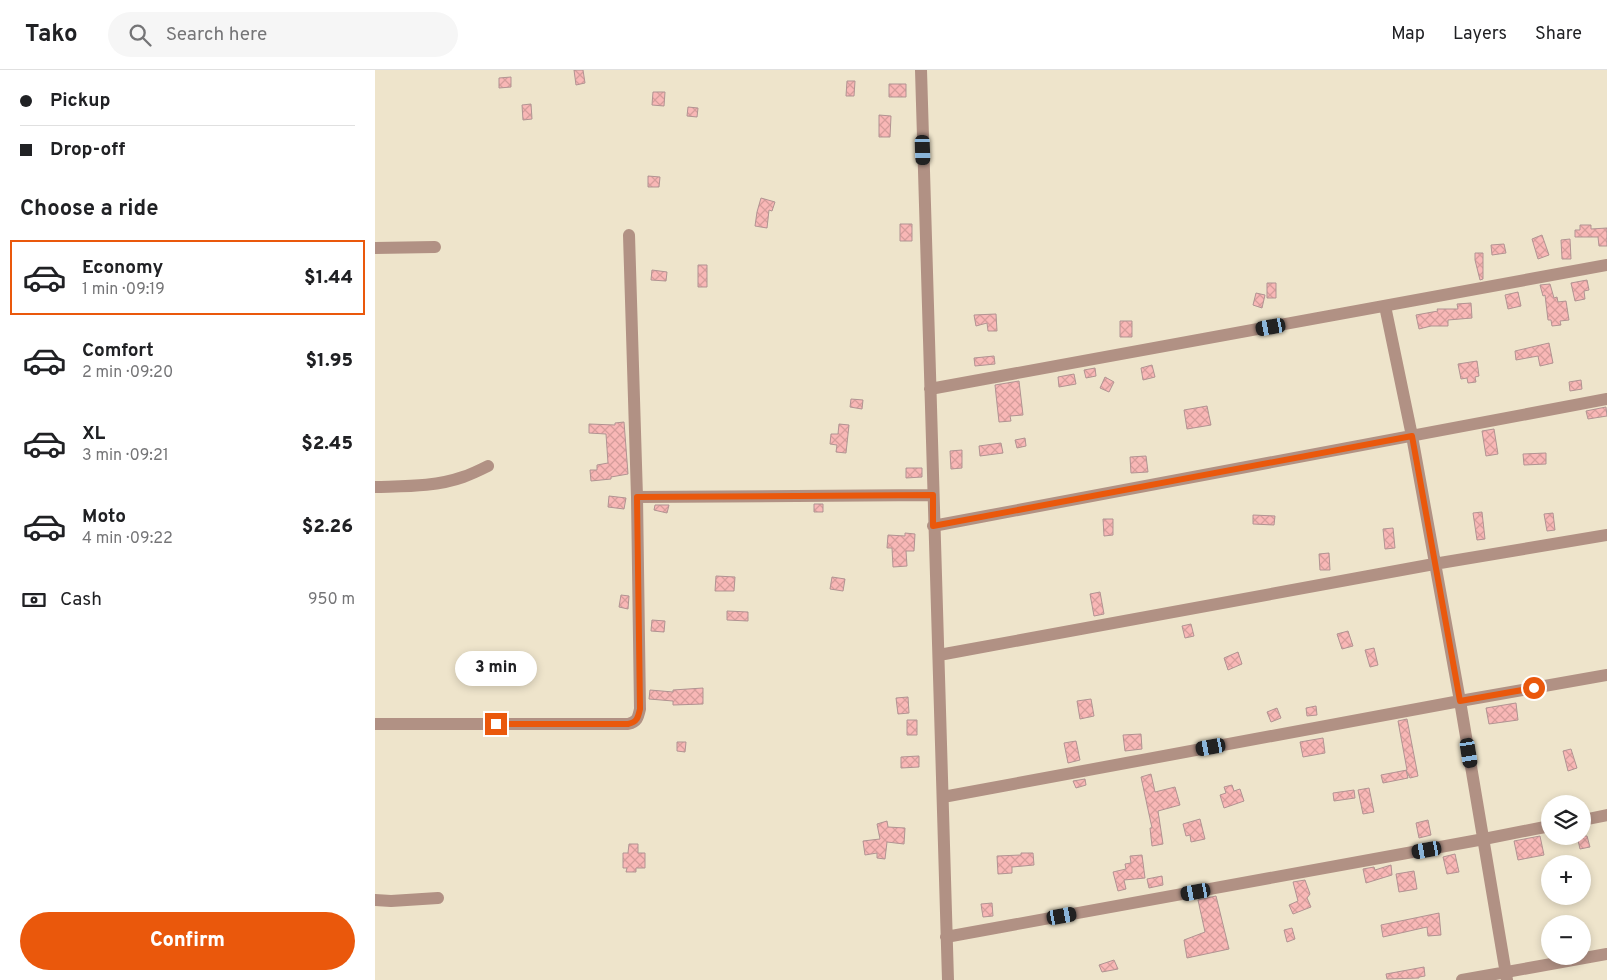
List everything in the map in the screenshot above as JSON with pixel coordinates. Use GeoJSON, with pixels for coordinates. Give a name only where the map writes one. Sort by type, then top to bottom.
{"type":"FeatureCollection","features":[{"type":"Feature","properties":{"kind":"street"},"geometry":{"type":"LineString","coordinates":[[921,70],[933,526],[939,655],[948,980]]}},
{"type":"Feature","properties":{"kind":"street"},"geometry":{"type":"LineString","coordinates":[[375,724],[628,724],[638,719],[640,709],[637,497],[629,235]]}},
{"type":"Feature","properties":{"kind":"street"},"geometry":{"type":"LineString","coordinates":[[375,248],[435,247]]}},
{"type":"Feature","properties":{"kind":"street"},"geometry":{"type":"LineString","coordinates":[[930,389],[1607,265]]}},
{"type":"Feature","properties":{"kind":"street"},"geometry":{"type":"LineString","coordinates":[[1385,306],[1412,436],[1507,976]]}},
{"type":"Feature","properties":{"kind":"street"},"geometry":{"type":"LineString","coordinates":[[933,526],[1607,399]]}},
{"type":"Feature","properties":{"kind":"street"},"geometry":{"type":"LineString","coordinates":[[375,487],[443,482],[463,477],[488,466]]}},
{"type":"Feature","properties":{"kind":"street"},"geometry":{"type":"LineString","coordinates":[[637,497],[933,495]]}},
{"type":"Feature","properties":{"kind":"street"},"geometry":{"type":"LineString","coordinates":[[939,655],[1434,564],[1607,535]]}},
{"type":"Feature","properties":{"kind":"street"},"geometry":{"type":"LineString","coordinates":[[943,797],[1607,675]]}},
{"type":"Feature","properties":{"kind":"street"},"geometry":{"type":"LineString","coordinates":[[1591,818],[1607,815]]}},
{"type":"Feature","properties":{"kind":"street"},"geometry":{"type":"LineString","coordinates":[[946,937],[1541,828]]}},
{"type":"Feature","properties":{"kind":"street"},"geometry":{"type":"LineString","coordinates":[[375,900],[391,901],[437,898]]}},
{"type":"Feature","properties":{"kind":"street"},"geometry":{"type":"LineString","coordinates":[[1462,980],[1507,976],[1607,954]]}},
{"type":"Feature","properties":{"kind":"building"},"geometry":{"type":"Polygon","coordinates":[[[574,70],[583,70],[585,83],[576,85],[574,70]]]}},
{"type":"Feature","properties":{"kind":"building"},"geometry":{"type":"Polygon","coordinates":[[[511,77],[511,87],[499,88],[499,78],[511,77]]]}},
{"type":"Feature","properties":{"kind":"building"},"geometry":{"type":"Polygon","coordinates":[[[847,81],[855,81],[854,96],[846,96],[847,81]]]}},
{"type":"Feature","properties":{"kind":"building"},"geometry":{"type":"Polygon","coordinates":[[[889,84],[906,84],[906,97],[889,97],[889,84]]]}},
{"type":"Feature","properties":{"kind":"building"},"geometry":{"type":"Polygon","coordinates":[[[653,92],[665,92],[664,106],[652,105],[653,92]]]}},
{"type":"Feature","properties":{"kind":"building"},"geometry":{"type":"Polygon","coordinates":[[[531,104],[532,119],[523,120],[522,105],[531,104]]]}},
{"type":"Feature","properties":{"kind":"building"},"geometry":{"type":"Polygon","coordinates":[[[688,107],[698,108],[697,117],[687,116],[688,107]]]}},
{"type":"Feature","properties":{"kind":"building"},"geometry":{"type":"Polygon","coordinates":[[[879,115],[891,116],[890,137],[879,137],[879,115]]]}},
{"type":"Feature","properties":{"kind":"building"},"geometry":{"type":"Polygon","coordinates":[[[648,176],[660,177],[659,187],[648,187],[648,176]]]}},
{"type":"Feature","properties":{"kind":"building"},"geometry":{"type":"Polygon","coordinates":[[[761,198],[775,202],[772,211],[769,210],[767,228],[755,226],[761,198]]]}},
{"type":"Feature","properties":{"kind":"building"},"geometry":{"type":"Polygon","coordinates":[[[900,224],[912,224],[912,241],[900,241],[900,224]]]}},
{"type":"Feature","properties":{"kind":"building"},"geometry":{"type":"Polygon","coordinates":[[[1580,225],[1591,225],[1591,229],[1607,228],[1607,246],[1599,246],[1598,237],[1575,237],[1575,230],[1580,230],[1580,225]]]}},
{"type":"Feature","properties":{"kind":"building"},"geometry":{"type":"Polygon","coordinates":[[[1542,235],[1549,255],[1538,259],[1532,239],[1542,235]]]}},
{"type":"Feature","properties":{"kind":"building"},"geometry":{"type":"Polygon","coordinates":[[[1570,239],[1571,259],[1562,259],[1561,240],[1570,239]]]}},
{"type":"Feature","properties":{"kind":"building"},"geometry":{"type":"Polygon","coordinates":[[[1504,244],[1506,253],[1492,255],[1491,245],[1504,244]]]}},
{"type":"Feature","properties":{"kind":"building"},"geometry":{"type":"Polygon","coordinates":[[[1475,253],[1483,253],[1483,279],[1480,280],[1475,260],[1475,253]]]}},
{"type":"Feature","properties":{"kind":"building"},"geometry":{"type":"Polygon","coordinates":[[[698,265],[707,265],[707,287],[698,287],[698,265]]]}},
{"type":"Feature","properties":{"kind":"building"},"geometry":{"type":"Polygon","coordinates":[[[652,270],[667,272],[666,281],[651,280],[652,270]]]}},
{"type":"Feature","properties":{"kind":"building"},"geometry":{"type":"Polygon","coordinates":[[[1587,280],[1589,290],[1584,291],[1585,299],[1575,301],[1571,283],[1587,280]]]}},
{"type":"Feature","properties":{"kind":"building"},"geometry":{"type":"Polygon","coordinates":[[[1267,283],[1276,283],[1276,298],[1267,298],[1267,283]]]}},
{"type":"Feature","properties":{"kind":"building"},"geometry":{"type":"Polygon","coordinates":[[[1550,284],[1554,298],[1557,297],[1558,302],[1566,301],[1569,320],[1560,321],[1561,325],[1552,326],[1551,320],[1548,320],[1545,295],[1543,296],[1540,285],[1550,284]]]}},
{"type":"Feature","properties":{"kind":"building"},"geometry":{"type":"Polygon","coordinates":[[[1518,292],[1521,306],[1508,309],[1505,295],[1518,292]]]}},
{"type":"Feature","properties":{"kind":"building"},"geometry":{"type":"Polygon","coordinates":[[[1256,293],[1265,295],[1262,308],[1253,305],[1256,293]]]}},
{"type":"Feature","properties":{"kind":"building"},"geometry":{"type":"Polygon","coordinates":[[[1471,303],[1472,318],[1448,320],[1448,326],[1431,326],[1419,329],[1416,315],[1438,311],[1437,309],[1458,309],[1457,304],[1471,303]]]}},
{"type":"Feature","properties":{"kind":"building"},"geometry":{"type":"Polygon","coordinates":[[[996,314],[997,331],[988,331],[987,323],[976,326],[974,315],[996,314]]]}},
{"type":"Feature","properties":{"kind":"building"},"geometry":{"type":"Polygon","coordinates":[[[1120,321],[1132,321],[1132,337],[1120,337],[1120,321]]]}},
{"type":"Feature","properties":{"kind":"building"},"geometry":{"type":"Polygon","coordinates":[[[1549,343],[1553,363],[1540,366],[1538,356],[1516,360],[1515,351],[1549,343]]]}},
{"type":"Feature","properties":{"kind":"building"},"geometry":{"type":"Polygon","coordinates":[[[994,356],[995,364],[975,366],[974,358],[994,356]]]}},
{"type":"Feature","properties":{"kind":"building"},"geometry":{"type":"Polygon","coordinates":[[[1477,361],[1479,376],[1475,377],[1476,382],[1468,383],[1467,378],[1461,379],[1458,364],[1477,361]]]}},
{"type":"Feature","properties":{"kind":"building"},"geometry":{"type":"Polygon","coordinates":[[[1152,365],[1155,377],[1143,380],[1141,368],[1152,365]]]}},
{"type":"Feature","properties":{"kind":"building"},"geometry":{"type":"Polygon","coordinates":[[[1095,368],[1096,376],[1086,378],[1084,370],[1095,368]]]}},
{"type":"Feature","properties":{"kind":"building"},"geometry":{"type":"Polygon","coordinates":[[[1074,374],[1076,384],[1059,387],[1058,377],[1074,374]]]}},
{"type":"Feature","properties":{"kind":"building"},"geometry":{"type":"Polygon","coordinates":[[[1105,377],[1114,382],[1109,392],[1100,388],[1105,377]]]}},
{"type":"Feature","properties":{"kind":"building"},"geometry":{"type":"Polygon","coordinates":[[[1581,380],[1582,389],[1570,391],[1569,382],[1581,380]]]}},
{"type":"Feature","properties":{"kind":"building"},"geometry":{"type":"Polygon","coordinates":[[[1019,381],[1023,415],[1010,416],[1011,421],[999,422],[995,385],[1019,381]]]}},
{"type":"Feature","properties":{"kind":"building"},"geometry":{"type":"Polygon","coordinates":[[[851,399],[863,400],[862,409],[850,407],[851,399]]]}},
{"type":"Feature","properties":{"kind":"building"},"geometry":{"type":"Polygon","coordinates":[[[1207,406],[1211,425],[1187,429],[1184,410],[1207,406]]]}},
{"type":"Feature","properties":{"kind":"building"},"geometry":{"type":"Polygon","coordinates":[[[1606,407],[1607,416],[1588,419],[1586,411],[1606,407]]]}},
{"type":"Feature","properties":{"kind":"building"},"geometry":{"type":"Polygon","coordinates":[[[624,422],[628,474],[611,477],[611,479],[591,481],[590,470],[597,470],[597,465],[608,463],[606,434],[589,433],[589,424],[615,425],[615,423],[624,422]]]}},
{"type":"Feature","properties":{"kind":"building"},"geometry":{"type":"Polygon","coordinates":[[[839,424],[849,425],[846,453],[836,452],[837,445],[830,444],[831,434],[838,434],[839,424]]]}},
{"type":"Feature","properties":{"kind":"building"},"geometry":{"type":"Polygon","coordinates":[[[1494,429],[1498,454],[1486,456],[1482,431],[1494,429]]]}},
{"type":"Feature","properties":{"kind":"building"},"geometry":{"type":"Polygon","coordinates":[[[1025,438],[1026,446],[1017,448],[1015,440],[1025,438]]]}},
{"type":"Feature","properties":{"kind":"building"},"geometry":{"type":"Polygon","coordinates":[[[1001,443],[1003,453],[980,456],[979,446],[1001,443]]]}},
{"type":"Feature","properties":{"kind":"building"},"geometry":{"type":"Polygon","coordinates":[[[962,450],[962,468],[951,469],[950,451],[962,450]]]}},
{"type":"Feature","properties":{"kind":"building"},"geometry":{"type":"Polygon","coordinates":[[[1546,453],[1546,464],[1524,465],[1523,454],[1546,453]]]}},
{"type":"Feature","properties":{"kind":"building"},"geometry":{"type":"Polygon","coordinates":[[[1146,456],[1148,472],[1131,473],[1130,457],[1146,456]]]}},
{"type":"Feature","properties":{"kind":"building"},"geometry":{"type":"Polygon","coordinates":[[[906,468],[922,468],[922,477],[906,478],[906,468]]]}},
{"type":"Feature","properties":{"kind":"building"},"geometry":{"type":"Polygon","coordinates":[[[609,496],[626,498],[624,509],[608,507],[609,496]]]}},
{"type":"Feature","properties":{"kind":"building"},"geometry":{"type":"Polygon","coordinates":[[[814,504],[823,504],[823,512],[814,512],[814,504]]]}},
{"type":"Feature","properties":{"kind":"building"},"geometry":{"type":"Polygon","coordinates":[[[655,505],[669,505],[667,513],[654,510],[655,505]]]}},
{"type":"Feature","properties":{"kind":"building"},"geometry":{"type":"Polygon","coordinates":[[[1482,512],[1485,539],[1477,540],[1473,513],[1482,512]]]}},
{"type":"Feature","properties":{"kind":"building"},"geometry":{"type":"Polygon","coordinates":[[[1553,513],[1555,530],[1547,531],[1544,514],[1553,513]]]}},
{"type":"Feature","properties":{"kind":"building"},"geometry":{"type":"Polygon","coordinates":[[[1253,515],[1275,516],[1274,525],[1253,524],[1253,515]]]}},
{"type":"Feature","properties":{"kind":"building"},"geometry":{"type":"Polygon","coordinates":[[[1103,519],[1113,519],[1113,535],[1104,536],[1103,519]]]}},
{"type":"Feature","properties":{"kind":"building"},"geometry":{"type":"Polygon","coordinates":[[[1393,528],[1395,548],[1385,549],[1383,529],[1393,528]]]}},
{"type":"Feature","properties":{"kind":"building"},"geometry":{"type":"Polygon","coordinates":[[[905,533],[915,534],[914,551],[906,551],[907,566],[893,567],[892,548],[887,548],[888,535],[905,536],[905,533]]]}},
{"type":"Feature","properties":{"kind":"building"},"geometry":{"type":"Polygon","coordinates":[[[1329,553],[1330,570],[1320,570],[1319,554],[1329,553]]]}},
{"type":"Feature","properties":{"kind":"building"},"geometry":{"type":"Polygon","coordinates":[[[716,576],[735,577],[734,591],[715,591],[716,576]]]}},
{"type":"Feature","properties":{"kind":"building"},"geometry":{"type":"Polygon","coordinates":[[[832,577],[845,579],[843,591],[830,589],[832,577]]]}},
{"type":"Feature","properties":{"kind":"building"},"geometry":{"type":"Polygon","coordinates":[[[1100,592],[1104,614],[1094,616],[1090,594],[1100,592]]]}},
{"type":"Feature","properties":{"kind":"building"},"geometry":{"type":"Polygon","coordinates":[[[621,595],[629,596],[628,609],[619,607],[621,595]]]}},
{"type":"Feature","properties":{"kind":"building"},"geometry":{"type":"Polygon","coordinates":[[[727,611],[748,612],[748,621],[727,620],[727,611]]]}},
{"type":"Feature","properties":{"kind":"building"},"geometry":{"type":"Polygon","coordinates":[[[652,620],[665,621],[664,632],[651,631],[652,620]]]}},
{"type":"Feature","properties":{"kind":"building"},"geometry":{"type":"Polygon","coordinates":[[[1191,624],[1194,636],[1185,638],[1182,626],[1191,624]]]}},
{"type":"Feature","properties":{"kind":"building"},"geometry":{"type":"Polygon","coordinates":[[[1348,631],[1353,646],[1342,649],[1337,634],[1348,631]]]}},
{"type":"Feature","properties":{"kind":"building"},"geometry":{"type":"Polygon","coordinates":[[[1374,648],[1378,665],[1370,667],[1365,650],[1374,648]]]}},
{"type":"Feature","properties":{"kind":"building"},"geometry":{"type":"Polygon","coordinates":[[[1238,652],[1242,664],[1228,670],[1224,658],[1238,652]]]}},
{"type":"Feature","properties":{"kind":"building"},"geometry":{"type":"Polygon","coordinates":[[[703,688],[703,704],[673,705],[673,701],[649,699],[650,690],[673,692],[673,690],[703,688]]]}},
{"type":"Feature","properties":{"kind":"building"},"geometry":{"type":"Polygon","coordinates":[[[908,697],[909,713],[898,714],[896,698],[908,697]]]}},
{"type":"Feature","properties":{"kind":"building"},"geometry":{"type":"Polygon","coordinates":[[[1091,699],[1094,716],[1080,719],[1077,701],[1091,699]]]}},
{"type":"Feature","properties":{"kind":"building"},"geometry":{"type":"Polygon","coordinates":[[[1516,703],[1518,720],[1489,724],[1486,708],[1516,703]]]}},
{"type":"Feature","properties":{"kind":"building"},"geometry":{"type":"Polygon","coordinates":[[[1316,706],[1317,715],[1307,716],[1306,708],[1316,706]]]}},
{"type":"Feature","properties":{"kind":"building"},"geometry":{"type":"Polygon","coordinates":[[[1277,708],[1281,718],[1271,722],[1267,712],[1277,708]]]}},
{"type":"Feature","properties":{"kind":"building"},"geometry":{"type":"Polygon","coordinates":[[[1407,719],[1418,776],[1410,778],[1406,770],[1398,721],[1407,719]]]}},
{"type":"Feature","properties":{"kind":"building"},"geometry":{"type":"Polygon","coordinates":[[[907,720],[917,720],[917,735],[907,735],[907,720]]]}},
{"type":"Feature","properties":{"kind":"building"},"geometry":{"type":"Polygon","coordinates":[[[1141,734],[1142,749],[1125,751],[1123,735],[1141,734]]]}},
{"type":"Feature","properties":{"kind":"building"},"geometry":{"type":"Polygon","coordinates":[[[1323,738],[1325,753],[1303,757],[1300,742],[1323,738]]]}},
{"type":"Feature","properties":{"kind":"building"},"geometry":{"type":"Polygon","coordinates":[[[1076,741],[1080,760],[1068,763],[1064,743],[1076,741]]]}},
{"type":"Feature","properties":{"kind":"building"},"geometry":{"type":"Polygon","coordinates":[[[677,742],[686,742],[685,752],[677,751],[677,742]]]}},
{"type":"Feature","properties":{"kind":"building"},"geometry":{"type":"Polygon","coordinates":[[[1571,749],[1577,768],[1568,771],[1563,751],[1571,749]]]}},
{"type":"Feature","properties":{"kind":"building"},"geometry":{"type":"Polygon","coordinates":[[[919,756],[919,767],[901,768],[901,757],[919,756]]]}},
{"type":"Feature","properties":{"kind":"building"},"geometry":{"type":"Polygon","coordinates":[[[1406,770],[1408,778],[1383,783],[1381,775],[1406,770]]]}},
{"type":"Feature","properties":{"kind":"building"},"geometry":{"type":"Polygon","coordinates":[[[1151,774],[1155,792],[1175,787],[1180,805],[1158,811],[1163,844],[1152,846],[1150,828],[1152,828],[1141,777],[1151,774]]]}},
{"type":"Feature","properties":{"kind":"building"},"geometry":{"type":"Polygon","coordinates":[[[1085,779],[1086,785],[1076,788],[1073,781],[1085,779]]]}},
{"type":"Feature","properties":{"kind":"building"},"geometry":{"type":"Polygon","coordinates":[[[1232,785],[1234,791],[1240,789],[1244,801],[1224,808],[1220,795],[1226,793],[1224,787],[1232,785]]]}},
{"type":"Feature","properties":{"kind":"building"},"geometry":{"type":"Polygon","coordinates":[[[1369,788],[1374,812],[1363,814],[1358,790],[1369,788]]]}},
{"type":"Feature","properties":{"kind":"building"},"geometry":{"type":"Polygon","coordinates":[[[1354,790],[1355,798],[1334,801],[1333,793],[1354,790]]]}},
{"type":"Feature","properties":{"kind":"building"},"geometry":{"type":"Polygon","coordinates":[[[1200,819],[1205,839],[1191,842],[1190,835],[1186,836],[1183,824],[1200,819]]]}},
{"type":"Feature","properties":{"kind":"building"},"geometry":{"type":"Polygon","coordinates":[[[1428,820],[1431,835],[1419,838],[1416,823],[1428,820]]]}},
{"type":"Feature","properties":{"kind":"building"},"geometry":{"type":"Polygon","coordinates":[[[887,821],[888,827],[905,828],[904,844],[887,842],[885,859],[877,858],[877,853],[865,855],[863,841],[880,839],[877,824],[887,821]]]}},
{"type":"Feature","properties":{"kind":"building"},"geometry":{"type":"Polygon","coordinates":[[[1540,836],[1544,855],[1518,860],[1514,841],[1540,836]]]}},
{"type":"Feature","properties":{"kind":"building"},"geometry":{"type":"Polygon","coordinates":[[[629,844],[638,844],[638,853],[645,853],[645,868],[636,868],[636,872],[626,872],[627,868],[623,868],[623,853],[628,853],[629,844]]]}},
{"type":"Feature","properties":{"kind":"building"},"geometry":{"type":"Polygon","coordinates":[[[1579,845],[1589,845],[1590,847],[1580,849],[1579,845]]]}},
{"type":"Feature","properties":{"kind":"building"},"geometry":{"type":"Polygon","coordinates":[[[1021,853],[1033,853],[1034,865],[1012,867],[1012,873],[998,874],[997,856],[1021,855],[1021,853]]]}},
{"type":"Feature","properties":{"kind":"building"},"geometry":{"type":"Polygon","coordinates":[[[1455,854],[1459,872],[1447,874],[1443,857],[1455,854]]]}},
{"type":"Feature","properties":{"kind":"building"},"geometry":{"type":"Polygon","coordinates":[[[1142,855],[1145,878],[1124,880],[1126,889],[1118,891],[1113,872],[1126,869],[1125,864],[1131,863],[1130,856],[1142,855]]]}},
{"type":"Feature","properties":{"kind":"building"},"geometry":{"type":"Polygon","coordinates":[[[1391,865],[1392,875],[1366,883],[1363,869],[1374,867],[1375,870],[1391,865]]]}},
{"type":"Feature","properties":{"kind":"building"},"geometry":{"type":"Polygon","coordinates":[[[1414,871],[1417,889],[1399,892],[1396,874],[1414,871]]]}},
{"type":"Feature","properties":{"kind":"building"},"geometry":{"type":"Polygon","coordinates":[[[1162,876],[1163,885],[1149,888],[1147,879],[1162,876]]]}},
{"type":"Feature","properties":{"kind":"building"},"geometry":{"type":"Polygon","coordinates":[[[1305,880],[1310,894],[1307,898],[1311,907],[1293,914],[1289,905],[1298,901],[1293,882],[1305,880]]]}},
{"type":"Feature","properties":{"kind":"building"},"geometry":{"type":"Polygon","coordinates":[[[1216,896],[1229,949],[1187,958],[1184,940],[1205,932],[1198,900],[1216,896]]]}},
{"type":"Feature","properties":{"kind":"building"},"geometry":{"type":"Polygon","coordinates":[[[992,903],[993,916],[983,917],[981,904],[992,903]]]}},
{"type":"Feature","properties":{"kind":"building"},"geometry":{"type":"Polygon","coordinates":[[[1439,913],[1441,935],[1428,936],[1427,927],[1383,937],[1381,925],[1439,913]]]}},
{"type":"Feature","properties":{"kind":"building"},"geometry":{"type":"Polygon","coordinates":[[[1292,928],[1295,939],[1287,942],[1284,930],[1292,928]]]}},
{"type":"Feature","properties":{"kind":"building"},"geometry":{"type":"Polygon","coordinates":[[[1114,960],[1118,969],[1102,972],[1099,965],[1114,960]]]}},
{"type":"Feature","properties":{"kind":"building"},"geometry":{"type":"Polygon","coordinates":[[[1424,967],[1425,976],[1419,978],[1387,979],[1386,974],[1424,967]]]}},
{"type":"Feature","properties":{"kind":"route"},"geometry":{"type":"LineString","coordinates":[[496,724],[628,724],[638,719],[640,709],[637,497],[933,495],[933,526],[1412,436],[1460,701],[1534,688]]}}]}
